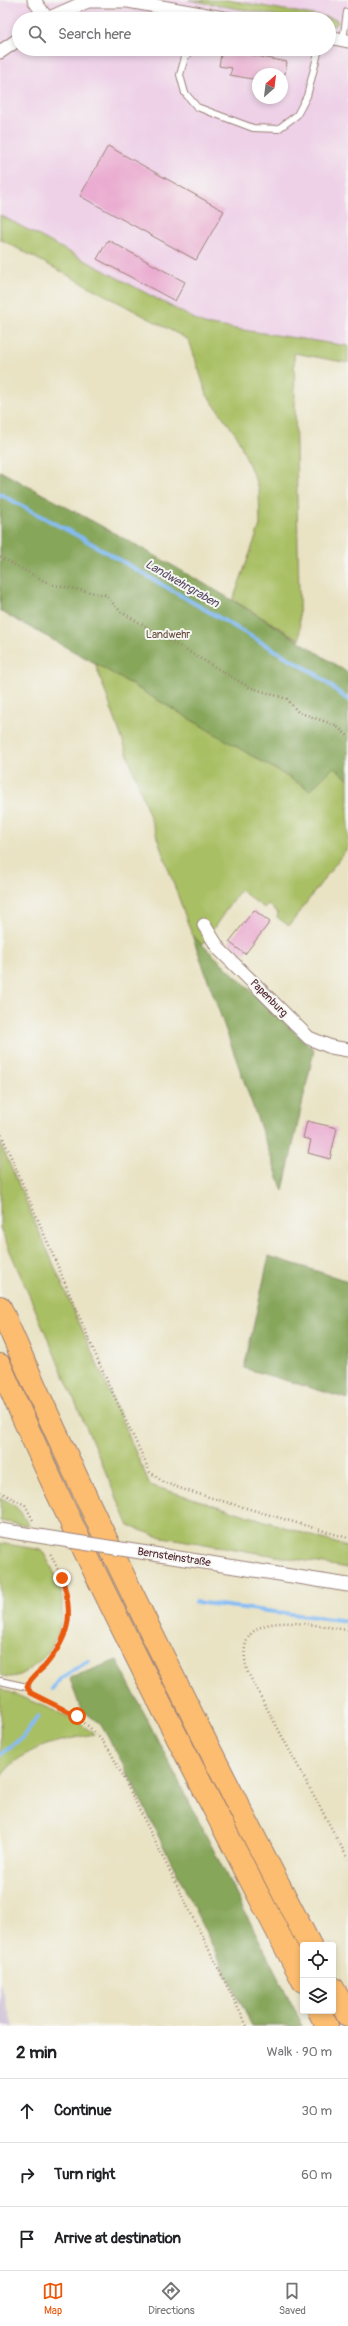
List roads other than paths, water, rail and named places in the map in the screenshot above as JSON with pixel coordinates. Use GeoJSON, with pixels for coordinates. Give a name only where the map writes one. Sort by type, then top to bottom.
{"type":"FeatureCollection","features":[{"type":"Feature","properties":{"kind":"highway"},"geometry":{"type":"LineString","coordinates":[[0,1307],[119,1568],[214,1762],[308,1942]]}},
{"type":"Feature","properties":{"kind":"highway"},"geometry":{"type":"LineString","coordinates":[[0,1365],[92,1565],[195,1773],[301,1978]]}},
{"type":"Feature","properties":{"kind":"highway"},"geometry":{"type":"LineString","coordinates":[[336,1994],[348,2016]]}},
{"type":"Feature","properties":{"kind":"highway"},"geometry":{"type":"LineString","coordinates":[[321,2014],[327,2026]]}},
{"type":"Feature","properties":{"kind":"street"},"geometry":{"type":"LineString","coordinates":[[34,0],[42,12]]}},
{"type":"Feature","properties":{"kind":"street"},"geometry":{"type":"LineString","coordinates":[[63,12],[88,1],[128,0],[192,12]]}},
{"type":"Feature","properties":{"kind":"street"},"geometry":{"type":"LineString","coordinates":[[0,52],[12,44]]}},
{"type":"Feature","properties":{"kind":"street","name":"Papenburg"},"geometry":{"type":"LineString","coordinates":[[204,925],[219,949],[309,1038],[331,1047],[348,1050]]}},
{"type":"Feature","properties":{"kind":"street","name":"Bernsteinstraße"},"geometry":{"type":"LineString","coordinates":[[0,1530],[348,1585]]}},
{"type":"Feature","properties":{"kind":"lane"},"geometry":{"type":"LineString","coordinates":[[345,40],[347,12]]}},
{"type":"Feature","properties":{"kind":"lane"},"geometry":{"type":"LineString","coordinates":[[186,56],[180,75],[185,93],[197,107],[253,128],[278,129],[297,115],[307,96],[317,56]]}},
{"type":"Feature","properties":{"kind":"lane"},"geometry":{"type":"LineString","coordinates":[[0,1681],[27,1687]]}},
{"type":"Feature","properties":{"kind":"waterway","name":"Landwehrgraben"},"geometry":{"type":"LineString","coordinates":[[0,494],[82,538],[316,674],[348,700]]}},
{"type":"Feature","properties":{"kind":"waterway"},"geometry":{"type":"LineString","coordinates":[[195,1602],[348,1621]]}},
{"type":"Feature","properties":{"kind":"waterway"},"geometry":{"type":"LineString","coordinates":[[52,1689],[61,1678],[88,1661]]}},
{"type":"Feature","properties":{"kind":"waterway"},"geometry":{"type":"LineString","coordinates":[[0,1755],[23,1737],[38,1716]]}},
{"type":"Feature","properties":{"kind":"park label","name":"Landwehr"},"geometry":{"type":"Point","coordinates":[168,634]}}]}
